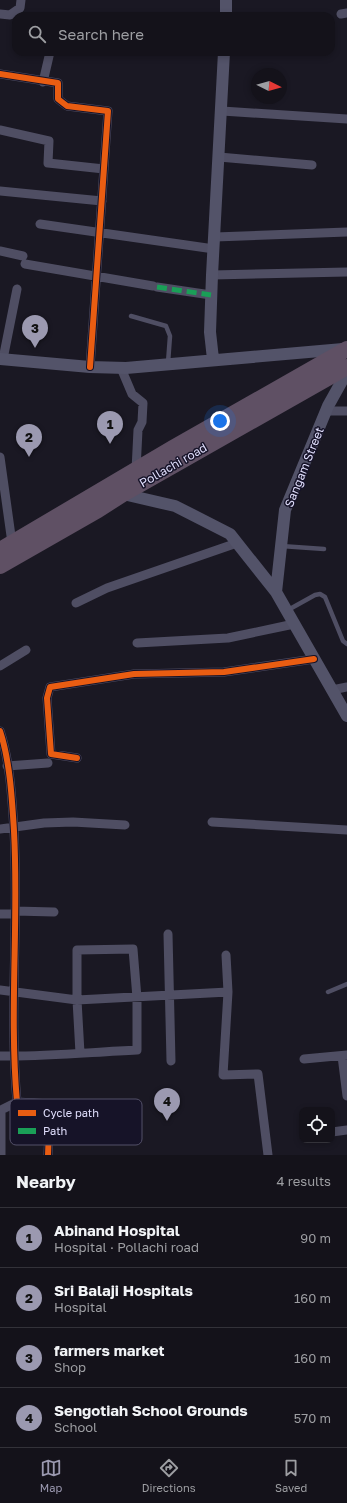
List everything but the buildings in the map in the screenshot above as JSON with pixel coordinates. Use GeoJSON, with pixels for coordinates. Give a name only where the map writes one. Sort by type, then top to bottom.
{"type":"FeatureCollection","features":[{"type":"Feature","properties":{"kind":"highway"},"geometry":{"type":"LineString","coordinates":[[6,547],[120,487],[136,470],[347,349]]}},
{"type":"Feature","properties":{"kind":"highway","name":"Pollachi road"},"geometry":{"type":"LineString","coordinates":[[0,566],[98,510],[120,487],[347,367]]}},
{"type":"Feature","properties":{"kind":"main road"},"geometry":{"type":"LineString","coordinates":[[226,0],[226,12]]}},
{"type":"Feature","properties":{"kind":"main road"},"geometry":{"type":"LineString","coordinates":[[213,359],[210,332],[211,295],[224,56]]}},
{"type":"Feature","properties":{"kind":"main road"},"geometry":{"type":"LineString","coordinates":[[2,359],[90,367],[121,368],[167,365],[213,359],[347,349]]}},
{"type":"Feature","properties":{"kind":"main road","name":"Sangam Street"},"geometry":{"type":"LineString","coordinates":[[276,592],[285,510],[326,411],[347,372]]}},
{"type":"Feature","properties":{"kind":"main road"},"geometry":{"type":"LineString","coordinates":[[120,487],[175,506],[230,534],[276,592],[347,716]]}},
{"type":"Feature","properties":{"kind":"street"},"geometry":{"type":"LineString","coordinates":[[15,12],[20,8],[21,0]]}},
{"type":"Feature","properties":{"kind":"street"},"geometry":{"type":"LineString","coordinates":[[0,14],[10,16],[12,14]]}},
{"type":"Feature","properties":{"kind":"street"},"geometry":{"type":"LineString","coordinates":[[43,82],[49,56]]}},
{"type":"Feature","properties":{"kind":"street"},"geometry":{"type":"LineString","coordinates":[[0,74],[43,82],[58,83],[58,99],[67,106],[108,111],[90,367]]}},
{"type":"Feature","properties":{"kind":"street"},"geometry":{"type":"LineString","coordinates":[[222,111],[347,120]]}},
{"type":"Feature","properties":{"kind":"street"},"geometry":{"type":"LineString","coordinates":[[0,130],[49,141],[48,163],[104,169]]}},
{"type":"Feature","properties":{"kind":"street"},"geometry":{"type":"LineString","coordinates":[[219,157],[312,165]]}},
{"type":"Feature","properties":{"kind":"street"},"geometry":{"type":"LineString","coordinates":[[0,191],[102,201]]}},
{"type":"Feature","properties":{"kind":"street"},"geometry":{"type":"LineString","coordinates":[[40,224],[100,232],[214,243],[347,232]]}},
{"type":"Feature","properties":{"kind":"street"},"geometry":{"type":"LineString","coordinates":[[0,251],[24,260],[96,276],[155,287],[211,295]]}},
{"type":"Feature","properties":{"kind":"street"},"geometry":{"type":"LineString","coordinates":[[212,275],[347,272]]}},
{"type":"Feature","properties":{"kind":"street"},"geometry":{"type":"LineString","coordinates":[[2,359],[17,289]]}},
{"type":"Feature","properties":{"kind":"street"},"geometry":{"type":"LineString","coordinates":[[121,368],[132,394],[143,403],[142,422],[138,430],[136,470]]}},
{"type":"Feature","properties":{"kind":"street"},"geometry":{"type":"LineString","coordinates":[[326,411],[347,411]]}},
{"type":"Feature","properties":{"kind":"street"},"geometry":{"type":"LineString","coordinates":[[0,457],[6,547]]}},
{"type":"Feature","properties":{"kind":"street"},"geometry":{"type":"LineString","coordinates":[[76,603],[107,588],[237,543]]}},
{"type":"Feature","properties":{"kind":"street"},"geometry":{"type":"LineString","coordinates":[[137,643],[228,638],[294,624]]}},
{"type":"Feature","properties":{"kind":"street"},"geometry":{"type":"LineString","coordinates":[[0,666],[26,650]]}},
{"type":"Feature","properties":{"kind":"street"},"geometry":{"type":"LineString","coordinates":[[77,758],[51,754],[47,698],[50,687],[134,674],[224,672],[314,659]]}},
{"type":"Feature","properties":{"kind":"street"},"geometry":{"type":"LineString","coordinates":[[332,690],[347,687]]}},
{"type":"Feature","properties":{"kind":"street"},"geometry":{"type":"LineString","coordinates":[[0,731],[12,796],[14,828],[15,913],[13,1057],[17,1099]]}},
{"type":"Feature","properties":{"kind":"street"},"geometry":{"type":"LineString","coordinates":[[7,766],[48,763]]}},
{"type":"Feature","properties":{"kind":"street"},"geometry":{"type":"LineString","coordinates":[[0,829],[44,823],[73,822],[125,826]]}},
{"type":"Feature","properties":{"kind":"street"},"geometry":{"type":"LineString","coordinates":[[212,822],[347,830]]}},
{"type":"Feature","properties":{"kind":"street"},"geometry":{"type":"LineString","coordinates":[[0,914],[54,912]]}},
{"type":"Feature","properties":{"kind":"street"},"geometry":{"type":"LineString","coordinates":[[168,934],[171,1061]]}},
{"type":"Feature","properties":{"kind":"street"},"geometry":{"type":"LineString","coordinates":[[0,1056],[13,1057],[137,1050],[137,998],[133,949],[77,950],[77,1000],[80,1053]]}},
{"type":"Feature","properties":{"kind":"street"},"geometry":{"type":"LineString","coordinates":[[226,955],[228,992],[222,1075],[258,1074],[268,1155]]}},
{"type":"Feature","properties":{"kind":"street"},"geometry":{"type":"LineString","coordinates":[[0,990],[77,1000],[228,992]]}},
{"type":"Feature","properties":{"kind":"street"},"geometry":{"type":"LineString","coordinates":[[304,1059],[344,1056],[347,1096]]}},
{"type":"Feature","properties":{"kind":"street"},"geometry":{"type":"LineString","coordinates":[[1,1155],[1,1110],[10,1106]]}},
{"type":"Feature","properties":{"kind":"street"},"geometry":{"type":"LineString","coordinates":[[335,1132],[347,1130]]}},
{"type":"Feature","properties":{"kind":"street"},"geometry":{"type":"LineString","coordinates":[[48,1145],[48,1155]]}},
{"type":"Feature","properties":{"kind":"lane"},"geometry":{"type":"LineString","coordinates":[[131,316],[166,326],[170,336],[167,365]]}},
{"type":"Feature","properties":{"kind":"lane"},"geometry":{"type":"LineString","coordinates":[[281,546],[324,549]]}},
{"type":"Feature","properties":{"kind":"lane"},"geometry":{"type":"LineString","coordinates":[[287,611],[315,595],[320,594],[325,597],[343,641],[347,644]]}},
{"type":"Feature","properties":{"kind":"lane"},"geometry":{"type":"LineString","coordinates":[[328,992],[347,984]]}},
{"type":"Feature","properties":{"kind":"marked path"},"geometry":{"type":"LineString","coordinates":[[157,287],[211,295]]}},
{"type":"Feature","properties":{"kind":"cycle path"},"geometry":{"type":"LineString","coordinates":[[0,74],[58,83],[58,99],[67,106],[108,111],[90,367]]}},
{"type":"Feature","properties":{"kind":"cycle path"},"geometry":{"type":"LineString","coordinates":[[77,758],[51,754],[47,698],[50,687],[134,674],[224,672],[314,659]]}},
{"type":"Feature","properties":{"kind":"cycle path"},"geometry":{"type":"LineString","coordinates":[[0,731],[8,767],[14,831],[14,1034],[17,1099]]}},
{"type":"Feature","properties":{"kind":"cycle path"},"geometry":{"type":"LineString","coordinates":[[48,1145],[48,1155]]}},
{"type":"Feature","properties":{"kind":"place","name":"farmers market"},"geometry":{"type":"Point","coordinates":[35,348]}},
{"type":"Feature","properties":{"kind":"place","name":"Abinand Hospital"},"geometry":{"type":"Point","coordinates":[110,444]}},
{"type":"Feature","properties":{"kind":"place","name":"Sri Balaji Hospitals"},"geometry":{"type":"Point","coordinates":[29,457]}},
{"type":"Feature","properties":{"kind":"place","name":"Sengotiah School Grounds"},"geometry":{"type":"Point","coordinates":[167,1121]}}]}
